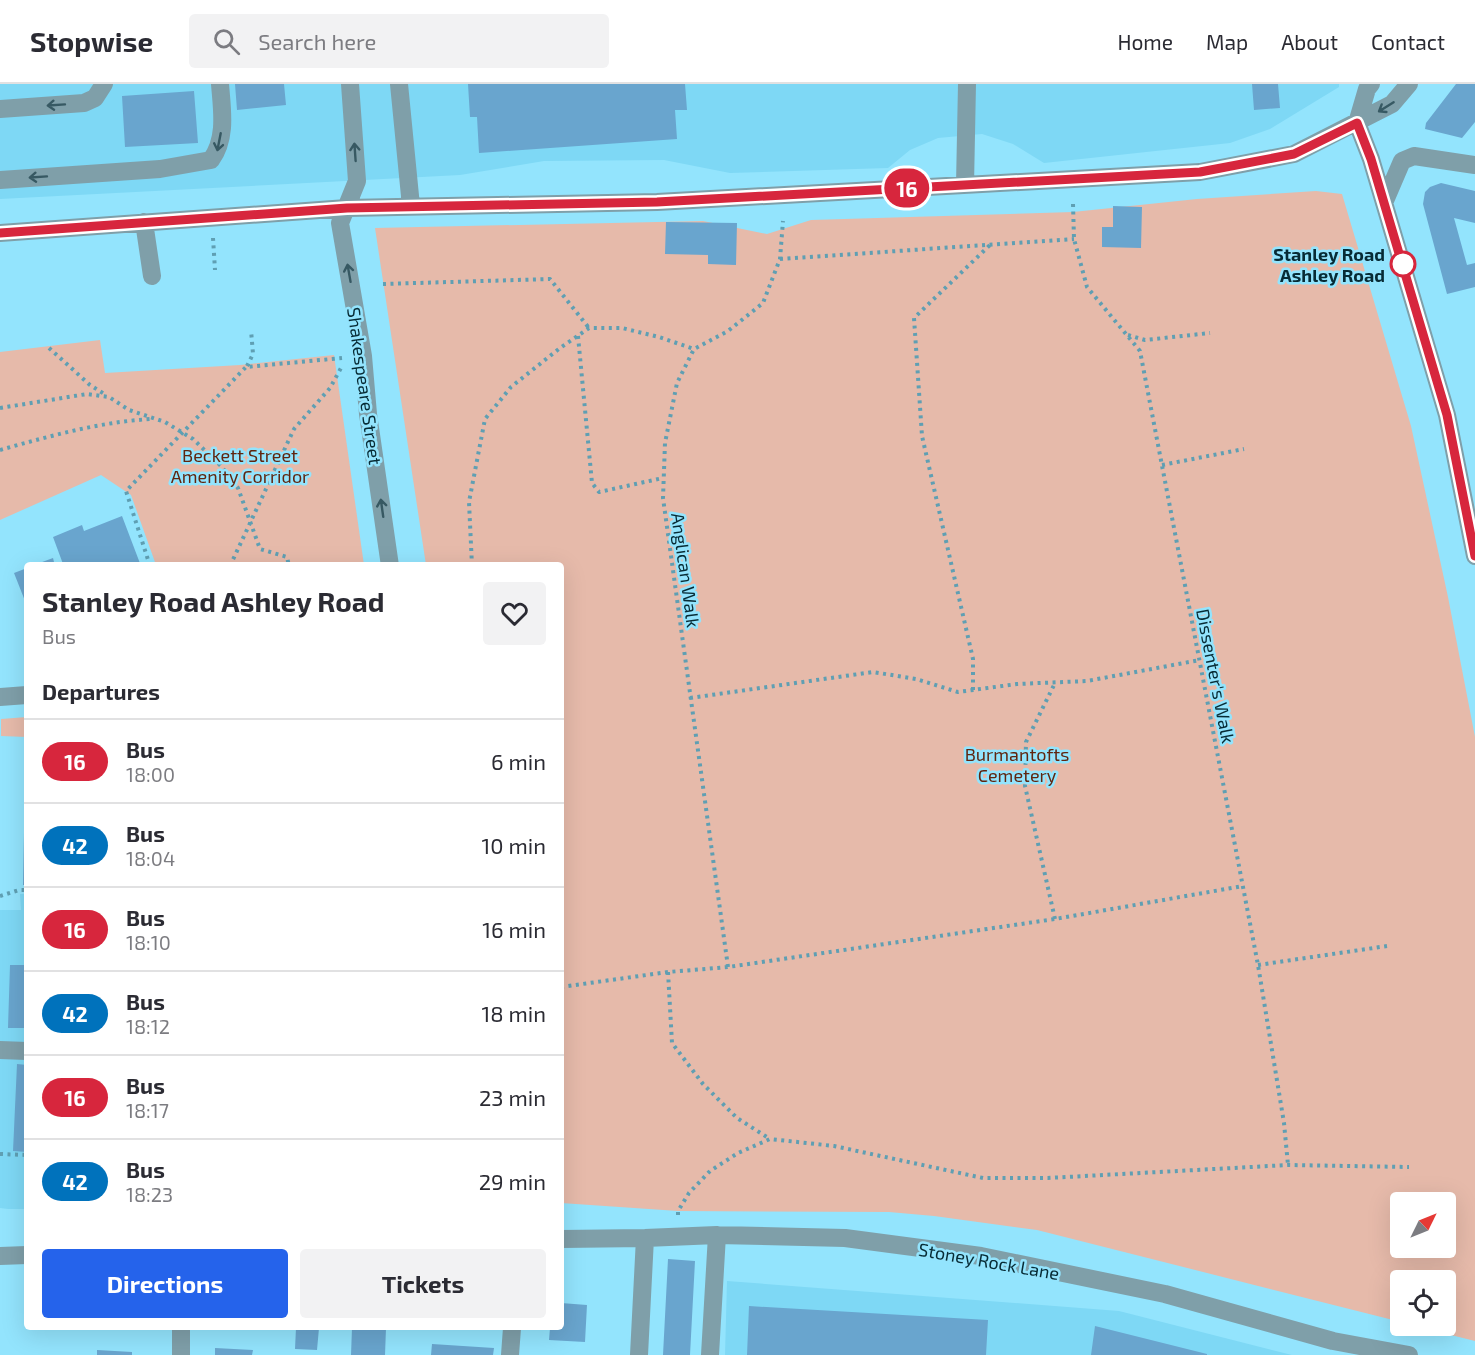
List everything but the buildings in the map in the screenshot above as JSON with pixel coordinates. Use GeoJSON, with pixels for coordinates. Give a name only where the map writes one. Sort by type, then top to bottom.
{"type":"FeatureCollection","features":[{"type":"Feature","properties":{"kind":"street"},"geometry":{"type":"LineString","coordinates":[[0,109],[84,103],[94,98],[104,84]]}},
{"type":"Feature","properties":{"kind":"street"},"geometry":{"type":"LineString","coordinates":[[0,180],[160,169],[211,160],[219,149],[223,114],[220,84]]}},
{"type":"Feature","properties":{"kind":"street","name":"Shakespeare Street"},"geometry":{"type":"LineString","coordinates":[[350,84],[357,182],[340,223],[363,356],[368,414],[389,562]]}},
{"type":"Feature","properties":{"kind":"street"},"geometry":{"type":"LineString","coordinates":[[399,84],[411,206]]}},
{"type":"Feature","properties":{"kind":"street"},"geometry":{"type":"LineString","coordinates":[[965,185],[967,84]]}},
{"type":"Feature","properties":{"kind":"street"},"geometry":{"type":"LineString","coordinates":[[1371,84],[1367,89],[1357,123],[1371,159],[1447,415],[1475,556]]}},
{"type":"Feature","properties":{"kind":"street"},"geometry":{"type":"LineString","coordinates":[[0,233],[347,208],[657,202],[1200,172],[1294,154],[1392,104],[1409,84]]}},
{"type":"Feature","properties":{"kind":"street"},"geometry":{"type":"LineString","coordinates":[[1384,202],[1402,161],[1414,156],[1475,165]]}},
{"type":"Feature","properties":{"kind":"street"},"geometry":{"type":"LineString","coordinates":[[144,222],[152,276]]}},
{"type":"Feature","properties":{"kind":"street"},"geometry":{"type":"LineString","coordinates":[[0,697],[24,695]]}},
{"type":"Feature","properties":{"kind":"street"},"geometry":{"type":"LineString","coordinates":[[0,1050],[24,1051]]}},
{"type":"Feature","properties":{"kind":"street"},"geometry":{"type":"LineString","coordinates":[[710,1355],[717,1235]]}},
{"type":"Feature","properties":{"kind":"street","name":"Stoney Rock Lane"},"geometry":{"type":"LineString","coordinates":[[564,1239],[717,1235],[845,1238],[981,1257],[1165,1294],[1333,1341],[1409,1355]]}},
{"type":"Feature","properties":{"kind":"street"},"geometry":{"type":"LineString","coordinates":[[639,1355],[645,1238]]}},
{"type":"Feature","properties":{"kind":"street"},"geometry":{"type":"LineString","coordinates":[[0,1256],[24,1256]]}},
{"type":"Feature","properties":{"kind":"street"},"geometry":{"type":"LineString","coordinates":[[181,1330],[181,1355]]}},
{"type":"Feature","properties":{"kind":"street"},"geometry":{"type":"LineString","coordinates":[[510,1355],[512,1330]]}},
{"type":"Feature","properties":{"kind":"path","name":"Dissenter's Walk"},"geometry":{"type":"LineString","coordinates":[[1073,204],[1074,239],[1087,287],[1140,351],[1258,965],[1284,1123],[1288,1165]]}},
{"type":"Feature","properties":{"kind":"path"},"geometry":{"type":"LineString","coordinates":[[472,562],[469,502],[485,419],[511,387],[560,348],[590,328],[622,328],[659,337],[694,350],[728,330],[764,303],[780,259],[783,220]]}},
{"type":"Feature","properties":{"kind":"path"},"geometry":{"type":"LineString","coordinates":[[212,234],[215,270]]}},
{"type":"Feature","properties":{"kind":"path"},"geometry":{"type":"LineString","coordinates":[[780,259],[1074,239]]}},
{"type":"Feature","properties":{"kind":"path"},"geometry":{"type":"LineString","coordinates":[[973,690],[973,659],[922,436],[914,318],[991,244]]}},
{"type":"Feature","properties":{"kind":"path"},"geometry":{"type":"LineString","coordinates":[[383,284],[550,279],[590,328]]}},
{"type":"Feature","properties":{"kind":"path"},"geometry":{"type":"LineString","coordinates":[[149,562],[126,491],[246,367],[253,354],[251,330]]}},
{"type":"Feature","properties":{"kind":"path"},"geometry":{"type":"LineString","coordinates":[[1127,335],[1145,340],[1210,333]]}},
{"type":"Feature","properties":{"kind":"path"},"geometry":{"type":"LineString","coordinates":[[578,336],[592,483],[599,492],[663,478]]}},
{"type":"Feature","properties":{"kind":"path"},"geometry":{"type":"LineString","coordinates":[[49,348],[90,385],[129,410],[165,422],[193,439],[221,466],[238,488],[260,549],[287,557],[288,562]]}},
{"type":"Feature","properties":{"kind":"path","name":"Anglican Walk"},"geometry":{"type":"LineString","coordinates":[[694,350],[677,383],[665,443],[663,498],[728,967]]}},
{"type":"Feature","properties":{"kind":"path"},"geometry":{"type":"LineString","coordinates":[[232,562],[294,429],[330,388],[348,357],[246,367]]}},
{"type":"Feature","properties":{"kind":"path"},"geometry":{"type":"LineString","coordinates":[[0,408],[87,394],[109,397]]}},
{"type":"Feature","properties":{"kind":"path"},"geometry":{"type":"LineString","coordinates":[[0,450],[74,429],[120,421],[156,419]]}},
{"type":"Feature","properties":{"kind":"path"},"geometry":{"type":"LineString","coordinates":[[1162,465],[1244,449]]}},
{"type":"Feature","properties":{"kind":"path"},"geometry":{"type":"LineString","coordinates":[[690,698],[873,672],[916,679],[958,692],[1087,681],[1200,660]]}},
{"type":"Feature","properties":{"kind":"path"},"geometry":{"type":"LineString","coordinates":[[1055,682],[1026,742],[1025,786],[1055,919]]}},
{"type":"Feature","properties":{"kind":"path"},"geometry":{"type":"LineString","coordinates":[[1044,683],[1050,693]]}},
{"type":"Feature","properties":{"kind":"path"},"geometry":{"type":"LineString","coordinates":[[564,987],[668,972],[728,967],[1055,919],[1243,886]]}},
{"type":"Feature","properties":{"kind":"path"},"geometry":{"type":"LineString","coordinates":[[0,896],[24,890]]}},
{"type":"Feature","properties":{"kind":"path"},"geometry":{"type":"LineString","coordinates":[[1258,965],[1387,946]]}},
{"type":"Feature","properties":{"kind":"path"},"geometry":{"type":"LineString","coordinates":[[668,972],[672,1043],[703,1084],[737,1118],[770,1139],[834,1146],[983,1178],[1048,1178],[1288,1165],[1409,1167]]}},
{"type":"Feature","properties":{"kind":"path"},"geometry":{"type":"LineString","coordinates":[[678,1217],[678,1211],[689,1192],[710,1171],[738,1153],[770,1139]]}},
{"type":"Feature","properties":{"kind":"path"},"geometry":{"type":"LineString","coordinates":[[0,1154],[24,1155]]}},
{"type":"Feature","properties":{"kind":"shaded area"},"geometry":{"type":"Polygon","coordinates":[[[0,84],[1339,84],[1339,87],[1270,129],[1230,143],[1044,163],[1013,144],[982,134],[938,138],[910,150],[888,168],[730,173],[664,160],[544,161],[460,175],[0,199],[0,84]]]}},
{"type":"Feature","properties":{"kind":"shaded area"},"geometry":{"type":"Polygon","coordinates":[[[20,894],[24,894],[24,1209],[8,1209],[0,1208],[0,910],[21,910],[20,894]]]}},
{"type":"Feature","properties":{"kind":"shaded area"},"geometry":{"type":"Polygon","coordinates":[[[727,1281],[1119,1311],[1292,1355],[725,1355],[727,1281]]]}},
{"type":"Feature","properties":{"kind":"green space","name":"Burmantofts Cemetery"},"geometry":{"type":"Polygon","coordinates":[[[1316,191],[1342,194],[1411,426],[1475,737],[1475,1341],[1455,1336],[1456,1270],[1390,1270],[1390,1319],[1037,1230],[889,1212],[678,1211],[564,1203],[564,562],[426,562],[375,228],[703,221],[767,234],[811,220],[1073,212],[1197,199],[1316,191]]]}},
{"type":"Feature","properties":{"kind":"green space","name":"Beckett Street Amenity Corridor"},"geometry":{"type":"Polygon","coordinates":[[[100,340],[105,373],[240,365],[334,355],[364,562],[155,562],[131,495],[101,475],[0,520],[0,352],[100,340]]]}},
{"type":"Feature","properties":{"kind":"green space"},"geometry":{"type":"Polygon","coordinates":[[[24,717],[24,737],[1,736],[1,719],[24,717]]]}},
{"type":"Feature","properties":{"kind":"bus line","name":"16"},"geometry":{"type":"LineString","coordinates":[[0,233],[347,208],[657,202],[1200,172],[1294,154],[1357,123],[1387,210],[1447,415],[1475,556]]}},
{"type":"Feature","properties":{"kind":"place","name":"Stanley Road Ashley Road"},"geometry":{"type":"Point","coordinates":[1403,264]}}]}
